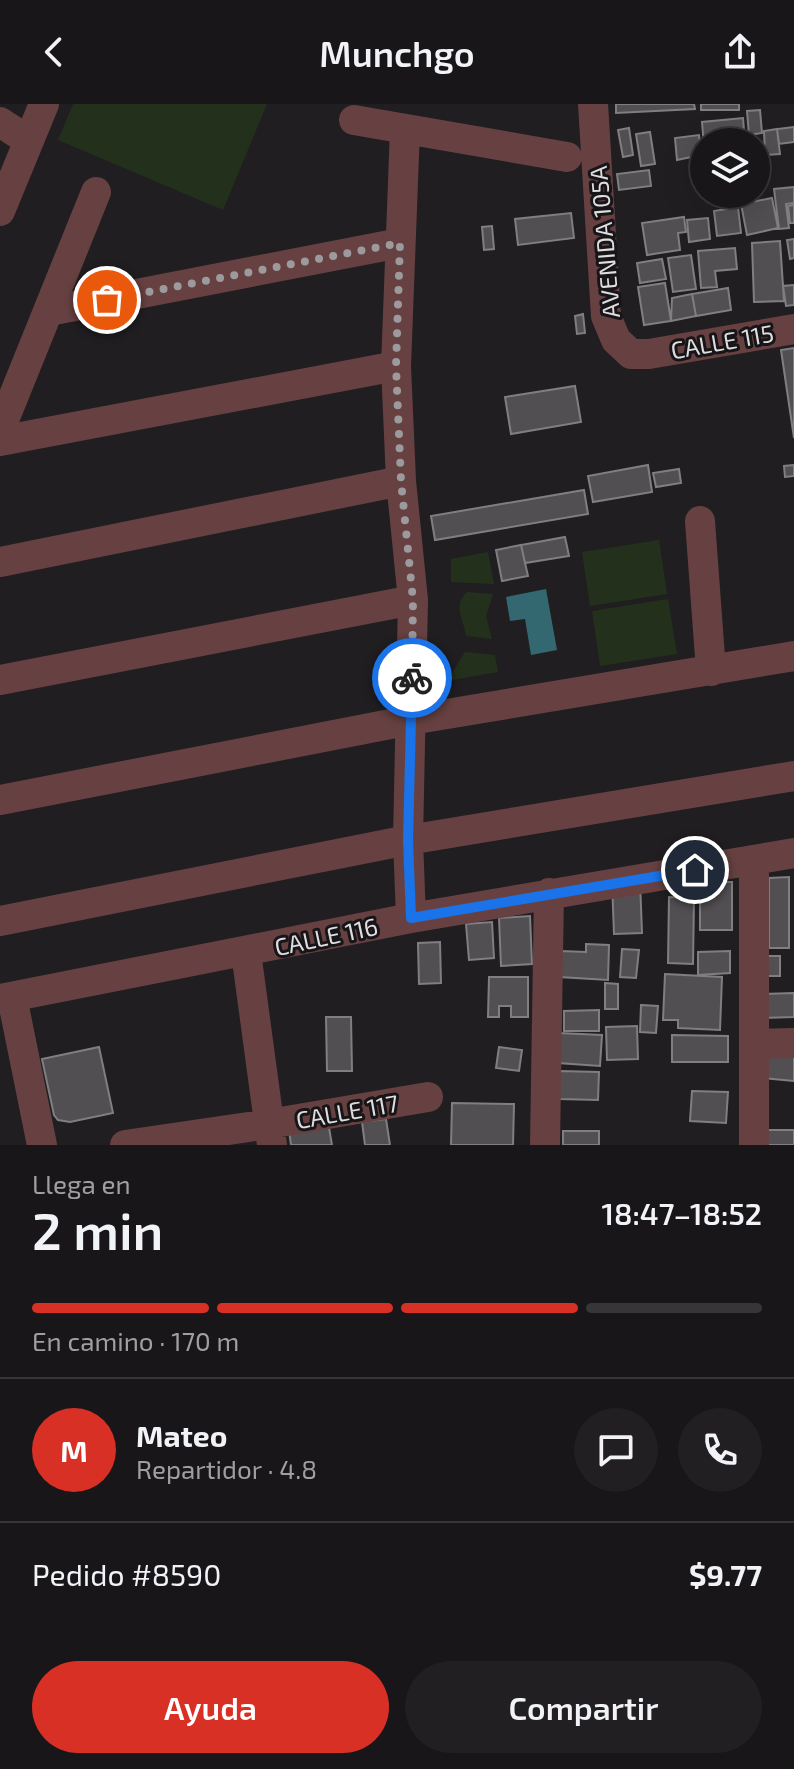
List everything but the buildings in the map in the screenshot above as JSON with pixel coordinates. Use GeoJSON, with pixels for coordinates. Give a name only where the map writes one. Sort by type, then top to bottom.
{"type":"FeatureCollection","features":[{"type":"Feature","properties":{"kind":"street"},"geometry":{"type":"LineString","coordinates":[[0,211],[44,104]]}},
{"type":"Feature","properties":{"kind":"street","name":"AVENIDA 105A"},"geometry":{"type":"LineString","coordinates":[[593,104],[606,316],[616,340],[631,354],[649,354]]}},
{"type":"Feature","properties":{"kind":"street"},"geometry":{"type":"LineString","coordinates":[[354,120],[567,157]]}},
{"type":"Feature","properties":{"kind":"street"},"geometry":{"type":"LineString","coordinates":[[0,122],[29,141]]}},
{"type":"Feature","properties":{"kind":"street"},"geometry":{"type":"LineString","coordinates":[[405,129],[396,366],[401,481],[413,600],[408,840],[411,918]]}},
{"type":"Feature","properties":{"kind":"street"},"geometry":{"type":"LineString","coordinates":[[0,430],[96,192]]}},
{"type":"Feature","properties":{"kind":"street"},"geometry":{"type":"LineString","coordinates":[[49,311],[400,243]]}},
{"type":"Feature","properties":{"kind":"street","name":"CALLE 115"},"geometry":{"type":"LineString","coordinates":[[649,354],[794,329]]}},
{"type":"Feature","properties":{"kind":"street"},"geometry":{"type":"LineString","coordinates":[[0,441],[396,366]]}},
{"type":"Feature","properties":{"kind":"street"},"geometry":{"type":"LineString","coordinates":[[0,562],[401,481]]}},
{"type":"Feature","properties":{"kind":"street"},"geometry":{"type":"LineString","coordinates":[[700,521],[711,671]]}},
{"type":"Feature","properties":{"kind":"street"},"geometry":{"type":"LineString","coordinates":[[0,680],[413,600]]}},
{"type":"Feature","properties":{"kind":"street"},"geometry":{"type":"LineString","coordinates":[[0,800],[411,720],[794,656]]}},
{"type":"Feature","properties":{"kind":"street"},"geometry":{"type":"LineString","coordinates":[[0,921],[408,840],[794,776]]}},
{"type":"Feature","properties":{"kind":"street","name":"CALLE 116"},"geometry":{"type":"LineString","coordinates":[[6,998],[411,918],[794,853]]}},
{"type":"Feature","properties":{"kind":"street"},"geometry":{"type":"LineString","coordinates":[[754,860],[754,1145]]}},
{"type":"Feature","properties":{"kind":"street"},"geometry":{"type":"LineString","coordinates":[[545,1145],[549,893]]}},
{"type":"Feature","properties":{"kind":"street"},"geometry":{"type":"LineString","coordinates":[[246,952],[270,1134]]}},
{"type":"Feature","properties":{"kind":"street"},"geometry":{"type":"LineString","coordinates":[[6,998],[42,1145]]}},
{"type":"Feature","properties":{"kind":"street"},"geometry":{"type":"LineString","coordinates":[[755,1044],[794,1043]]}},
{"type":"Feature","properties":{"kind":"street","name":"CALLE 117"},"geometry":{"type":"LineString","coordinates":[[125,1145],[270,1134],[428,1097]]}},
{"type":"Feature","properties":{"kind":"green space"},"geometry":{"type":"Polygon","coordinates":[[[73,104],[267,104],[223,210],[58,140],[73,104]]]}},
{"type":"Feature","properties":{"kind":"green space"},"geometry":{"type":"Polygon","coordinates":[[[659,540],[667,594],[590,606],[582,552],[659,540]]]}},
{"type":"Feature","properties":{"kind":"green space"},"geometry":{"type":"Polygon","coordinates":[[[488,552],[494,584],[451,582],[451,559],[488,552]]]}},
{"type":"Feature","properties":{"kind":"green space"},"geometry":{"type":"Polygon","coordinates":[[[467,592],[493,594],[486,616],[492,639],[466,636],[460,603],[467,592]]]}},
{"type":"Feature","properties":{"kind":"green space"},"geometry":{"type":"Polygon","coordinates":[[[668,599],[677,654],[600,666],[592,611],[668,599]]]}},
{"type":"Feature","properties":{"kind":"green space"},"geometry":{"type":"Polygon","coordinates":[[[465,652],[495,655],[498,672],[452,680],[451,675],[465,652]]]}},
{"type":"Feature","properties":{"kind":"water"},"geometry":{"type":"Polygon","coordinates":[[[546,589],[557,650],[531,655],[525,619],[510,621],[506,597],[546,589]]]}},
{"type":"Feature","properties":{"kind":"way so far"},"geometry":{"type":"LineString","coordinates":[[107,300],[400,243],[396,366],[401,481],[413,600],[412,678]]}},
{"type":"Feature","properties":{"kind":"route"},"geometry":{"type":"LineString","coordinates":[[412,678],[408,840],[411,918],[695,870]]}}]}
